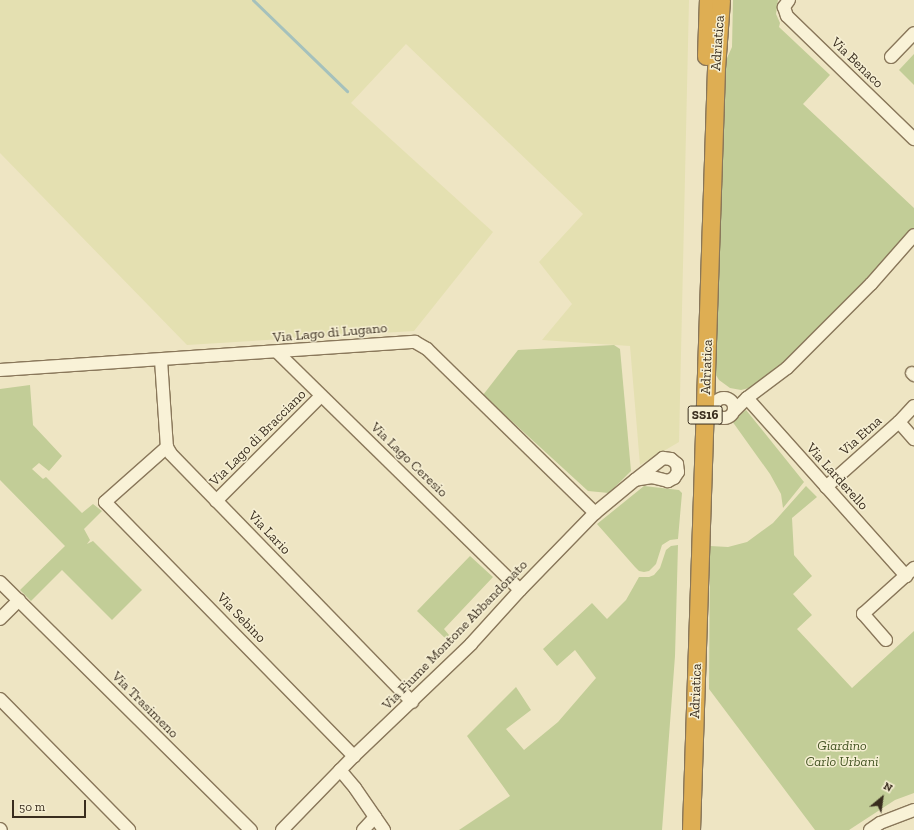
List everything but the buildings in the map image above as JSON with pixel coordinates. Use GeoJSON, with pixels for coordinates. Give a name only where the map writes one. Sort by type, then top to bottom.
{"type":"FeatureCollection","features":[{"type":"Feature","properties":{"kind":"highway","name":"Adriatica"},"geometry":{"type":"LineString","coordinates":[[683,830],[694,391],[708,0]]}},
{"type":"Feature","properties":{"kind":"highway","name":"Adriatica"},"geometry":{"type":"LineString","coordinates":[[691,830],[716,76],[721,0]]}},
{"type":"Feature","properties":{"kind":"street","name":"Via Benaco"},"geometry":{"type":"LineString","coordinates":[[786,4],[787,16],[914,139]]}},
{"type":"Feature","properties":{"kind":"street"},"geometry":{"type":"LineString","coordinates":[[891,57],[914,33]]}},
{"type":"Feature","properties":{"kind":"street"},"geometry":{"type":"LineString","coordinates":[[747,398],[722,398],[716,402],[715,412],[719,417],[726,418],[732,416],[735,410],[747,398],[787,368],[871,284],[914,235]]}},
{"type":"Feature","properties":{"kind":"street","name":"Via Lago di Lugano"},"geometry":{"type":"LineString","coordinates":[[0,370],[408,342],[421,345],[594,513]]}},
{"type":"Feature","properties":{"kind":"street","name":"Via Lago Ceresio"},"geometry":{"type":"LineString","coordinates":[[277,352],[520,590]]}},
{"type":"Feature","properties":{"kind":"street"},"geometry":{"type":"LineString","coordinates":[[161,360],[167,447]]}},
{"type":"Feature","properties":{"kind":"street","name":"Via Lago di Bracciano"},"geometry":{"type":"LineString","coordinates":[[216,501],[322,396]]}},
{"type":"Feature","properties":{"kind":"street","name":"Via Larderello"},"geometry":{"type":"LineString","coordinates":[[747,398],[826,487],[910,572]]}},
{"type":"Feature","properties":{"kind":"street"},"geometry":{"type":"LineString","coordinates":[[729,399],[734,404],[735,410]]}},
{"type":"Feature","properties":{"kind":"street","name":"Via Etna"},"geometry":{"type":"LineString","coordinates":[[826,487],[899,422],[914,406]]}},
{"type":"Feature","properties":{"kind":"street"},"geometry":{"type":"LineString","coordinates":[[899,422],[914,439]]}},
{"type":"Feature","properties":{"kind":"street","name":"Via Lario"},"geometry":{"type":"LineString","coordinates":[[167,447],[176,461],[412,702]]}},
{"type":"Feature","properties":{"kind":"street","name":"Via Sebino"},"geometry":{"type":"LineString","coordinates":[[167,447],[106,502],[354,756]]}},
{"type":"Feature","properties":{"kind":"street","name":"Via Fiume Montone Abbandonato"},"geometry":{"type":"LineString","coordinates":[[282,830],[354,756],[412,702],[483,632],[520,590],[594,513],[634,480]]}},
{"type":"Feature","properties":{"kind":"street"},"geometry":{"type":"LineString","coordinates":[[886,640],[863,614],[910,572]]}},
{"type":"Feature","properties":{"kind":"street","name":"Via Trasimeno"},"geometry":{"type":"LineString","coordinates":[[0,582],[251,830]]}},
{"type":"Feature","properties":{"kind":"street"},"geometry":{"type":"LineString","coordinates":[[0,619],[19,600]]}},
{"type":"Feature","properties":{"kind":"street"},"geometry":{"type":"LineString","coordinates":[[0,699],[129,830]]}},
{"type":"Feature","properties":{"kind":"street"},"geometry":{"type":"LineString","coordinates":[[340,770],[355,788],[384,830]]}},
{"type":"Feature","properties":{"kind":"street"},"geometry":{"type":"LineString","coordinates":[[870,830],[880,823],[914,810]]}},
{"type":"Feature","properties":{"kind":"street"},"geometry":{"type":"LineString","coordinates":[[363,830],[376,817]]}},
{"type":"Feature","properties":{"kind":"shaded area"},"geometry":{"type":"Polygon","coordinates":[[[0,0],[689,0],[679,442],[640,465],[630,346],[542,340],[572,304],[539,262],[583,214],[406,44],[351,103],[493,232],[414,331],[187,345],[0,153],[0,0]]]}},
{"type":"Feature","properties":{"kind":"green space"},"geometry":{"type":"Polygon","coordinates":[[[733,0],[778,0],[776,14],[780,23],[779,27],[830,75],[803,104],[914,208],[914,228],[820,330],[776,371],[753,387],[741,390],[730,388],[719,380],[714,372],[723,67],[732,47],[733,0]]]}},
{"type":"Feature","properties":{"kind":"green space"},"geometry":{"type":"Polygon","coordinates":[[[914,54],[914,85],[899,70],[914,54]]]}},
{"type":"Feature","properties":{"kind":"green space"},"geometry":{"type":"Polygon","coordinates":[[[614,345],[620,349],[631,471],[609,493],[588,491],[483,395],[518,350],[614,345]]]}},
{"type":"Feature","properties":{"kind":"green space"},"geometry":{"type":"Polygon","coordinates":[[[30,385],[33,425],[62,456],[49,471],[39,463],[32,469],[43,479],[46,477],[82,513],[93,504],[102,511],[84,529],[90,540],[87,544],[93,541],[142,590],[112,620],[62,570],[31,601],[20,590],[65,546],[0,480],[0,389],[30,385]]]}},
{"type":"Feature","properties":{"kind":"green space"},"geometry":{"type":"Polygon","coordinates":[[[746,410],[804,482],[783,508],[781,494],[770,474],[732,421],[746,410]]]}},
{"type":"Feature","properties":{"kind":"green space"},"geometry":{"type":"Polygon","coordinates":[[[644,486],[679,490],[682,493],[678,539],[670,540],[662,545],[656,564],[649,571],[644,572],[639,571],[635,567],[597,524],[644,486]]]}},
{"type":"Feature","properties":{"kind":"green space","name":"Giardino Carlo Urbani"},"geometry":{"type":"Polygon","coordinates":[[[806,486],[817,497],[792,518],[794,555],[812,576],[793,594],[812,615],[797,629],[852,688],[914,631],[914,793],[895,800],[849,830],[815,830],[709,689],[710,546],[728,547],[747,542],[773,523],[806,486]]]}},
{"type":"Feature","properties":{"kind":"green space"},"geometry":{"type":"Polygon","coordinates":[[[678,545],[675,656],[662,830],[459,830],[510,796],[467,736],[516,687],[531,710],[506,729],[524,750],[558,722],[596,678],[575,650],[557,666],[543,649],[592,603],[607,619],[626,600],[639,577],[649,577],[654,575],[660,568],[666,550],[671,546],[678,545]]]}},
{"type":"Feature","properties":{"kind":"green space"},"geometry":{"type":"Polygon","coordinates":[[[470,556],[493,577],[444,629],[449,635],[446,639],[417,611],[470,556]]]}},
{"type":"Feature","properties":{"kind":"waterway"},"geometry":{"type":"LineString","coordinates":[[253,0],[347,91]]}}]}
